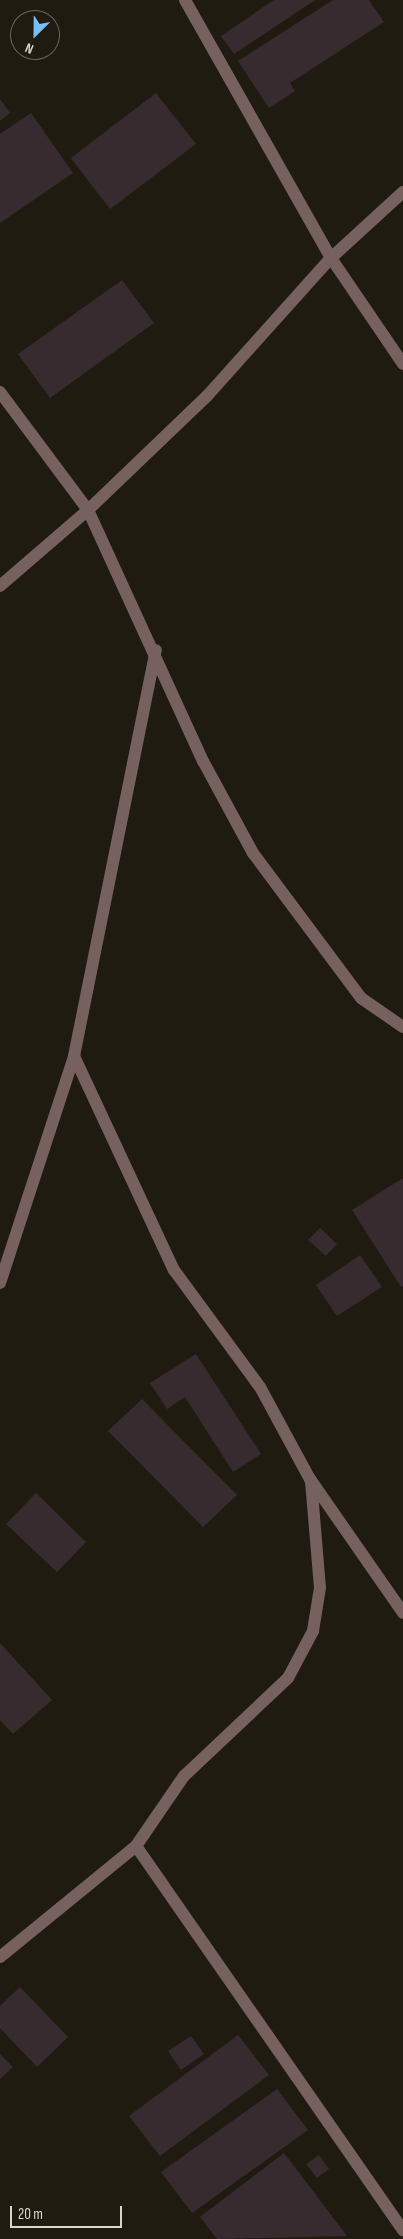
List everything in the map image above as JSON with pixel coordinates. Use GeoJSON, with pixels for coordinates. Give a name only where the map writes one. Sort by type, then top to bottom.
{"type":"FeatureCollection","features":[{"type":"Feature","properties":{"kind":"street"},"geometry":{"type":"LineString","coordinates":[[185,0],[331,258],[403,364]]}},
{"type":"Feature","properties":{"kind":"street"},"geometry":{"type":"LineString","coordinates":[[0,586],[88,510],[207,396],[331,258],[403,192]]}},
{"type":"Feature","properties":{"kind":"street"},"geometry":{"type":"LineString","coordinates":[[0,392],[88,510],[156,650],[204,761],[252,853],[361,998],[403,1026]]}},
{"type":"Feature","properties":{"kind":"street"},"geometry":{"type":"LineString","coordinates":[[0,1283],[74,1056],[156,650]]}},
{"type":"Feature","properties":{"kind":"street"},"geometry":{"type":"LineString","coordinates":[[74,1056],[174,1270],[260,1387],[310,1479],[403,1613]]}},
{"type":"Feature","properties":{"kind":"street"},"geometry":{"type":"LineString","coordinates":[[0,1957],[136,1846],[184,1776],[288,1678],[313,1631],[320,1588],[310,1479]]}},
{"type":"Feature","properties":{"kind":"street"},"geometry":{"type":"LineString","coordinates":[[136,1846],[403,2230]]}},
{"type":"Feature","properties":{"kind":"building"},"geometry":{"type":"Polygon","coordinates":[[[274,0],[315,0],[234,54],[221,36],[274,0]]]}},
{"type":"Feature","properties":{"kind":"building"},"geometry":{"type":"Polygon","coordinates":[[[333,0],[369,0],[384,22],[290,83],[295,91],[269,108],[238,61],[333,0]]]}},
{"type":"Feature","properties":{"kind":"building"},"geometry":{"type":"Polygon","coordinates":[[[156,93],[196,144],[110,209],[71,158],[156,93]]]}},
{"type":"Feature","properties":{"kind":"building"},"geometry":{"type":"Polygon","coordinates":[[[0,99],[10,113],[0,121],[0,99]]]}},
{"type":"Feature","properties":{"kind":"building"},"geometry":{"type":"Polygon","coordinates":[[[31,113],[73,173],[0,223],[0,134],[31,113]]]}},
{"type":"Feature","properties":{"kind":"building"},"geometry":{"type":"Polygon","coordinates":[[[122,280],[154,323],[50,398],[18,354],[122,280]]]}},
{"type":"Feature","properties":{"kind":"building"},"geometry":{"type":"Polygon","coordinates":[[[403,1178],[403,1286],[401,1287],[352,1210],[403,1178]]]}},
{"type":"Feature","properties":{"kind":"building"},"geometry":{"type":"Polygon","coordinates":[[[320,1228],[337,1244],[326,1256],[308,1240],[320,1228]]]}},
{"type":"Feature","properties":{"kind":"building"},"geometry":{"type":"Polygon","coordinates":[[[360,1255],[382,1287],[337,1316],[316,1285],[360,1255]]]}},
{"type":"Feature","properties":{"kind":"building"},"geometry":{"type":"Polygon","coordinates":[[[196,1354],[261,1454],[233,1472],[185,1397],[167,1409],[150,1383],[196,1354]]]}},
{"type":"Feature","properties":{"kind":"building"},"geometry":{"type":"Polygon","coordinates":[[[142,1399],[237,1495],[203,1527],[108,1431],[142,1399]]]}},
{"type":"Feature","properties":{"kind":"building"},"geometry":{"type":"Polygon","coordinates":[[[36,1493],[86,1542],[57,1572],[6,1524],[36,1493]]]}},
{"type":"Feature","properties":{"kind":"building"},"geometry":{"type":"Polygon","coordinates":[[[0,1643],[52,1700],[13,1734],[0,1720],[0,1643]]]}},
{"type":"Feature","properties":{"kind":"building"},"geometry":{"type":"Polygon","coordinates":[[[20,1987],[68,2037],[37,2067],[0,2028],[0,2006],[20,1987]]]}},
{"type":"Feature","properties":{"kind":"building"},"geometry":{"type":"Polygon","coordinates":[[[238,2035],[269,2075],[160,2156],[129,2116],[238,2035]]]}},
{"type":"Feature","properties":{"kind":"building"},"geometry":{"type":"Polygon","coordinates":[[[191,2036],[204,2054],[181,2070],[168,2051],[191,2036]]]}},
{"type":"Feature","properties":{"kind":"building"},"geometry":{"type":"Polygon","coordinates":[[[0,2054],[13,2067],[0,2079],[0,2054]]]}},
{"type":"Feature","properties":{"kind":"building"},"geometry":{"type":"Polygon","coordinates":[[[277,2089],[308,2130],[192,2213],[161,2172],[277,2089]]]}},
{"type":"Feature","properties":{"kind":"building"},"geometry":{"type":"Polygon","coordinates":[[[284,2153],[347,2236],[217,2239],[200,2217],[284,2153]]]}},
{"type":"Feature","properties":{"kind":"building"},"geometry":{"type":"Polygon","coordinates":[[[319,2155],[329,2169],[317,2178],[306,2164],[319,2155]]]}}]}
